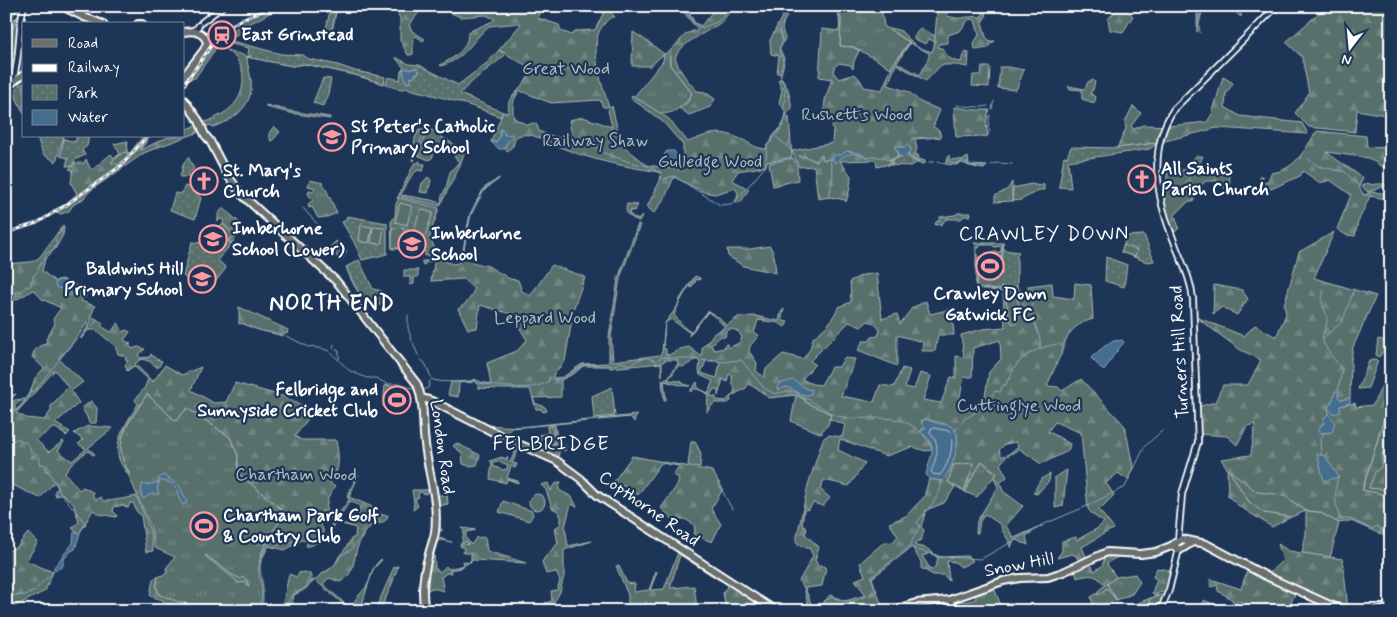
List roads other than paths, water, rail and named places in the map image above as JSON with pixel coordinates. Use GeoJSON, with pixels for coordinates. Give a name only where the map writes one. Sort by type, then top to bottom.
{"type":"FeatureCollection","features":[{"type":"Feature","properties":{"kind":"highway"},"geometry":{"type":"LineString","coordinates":[[62,6],[98,22]]}},
{"type":"Feature","properties":{"kind":"highway"},"geometry":{"type":"LineString","coordinates":[[185,75],[206,45],[204,35],[198,32],[187,32]]}},
{"type":"Feature","properties":{"kind":"highway","name":"London Road"},"geometry":{"type":"LineString","coordinates":[[185,101],[201,124],[205,135],[227,174],[240,193],[328,271],[417,384],[422,398],[425,445],[434,490],[435,534],[426,564],[424,585],[425,611]]}},
{"type":"Feature","properties":{"kind":"highway","name":"Copthorne Road"},"geometry":{"type":"LineString","coordinates":[[422,398],[432,401],[559,462],[581,479],[597,495],[776,611]]}},
{"type":"Feature","properties":{"kind":"highway"},"geometry":{"type":"LineString","coordinates":[[1179,544],[1194,542],[1206,544],[1266,576],[1330,605],[1348,611]]}},
{"type":"Feature","properties":{"kind":"highway","name":"Snow Hill"},"geometry":{"type":"LineString","coordinates":[[949,600],[1003,581],[1020,578],[1043,578],[1057,574],[1107,552],[1144,554],[1179,544]]}},
{"type":"Feature","properties":{"kind":"highway"},"geometry":{"type":"LineString","coordinates":[[891,611],[916,603],[949,600]]}},
{"type":"Feature","properties":{"kind":"highway"},"geometry":{"type":"LineString","coordinates":[[1374,611],[1391,609]]}},
{"type":"Feature","properties":{"kind":"main road"},"geometry":{"type":"LineString","coordinates":[[11,82],[16,68],[19,28],[24,6]]}},
{"type":"Feature","properties":{"kind":"main road"},"geometry":{"type":"LineString","coordinates":[[187,32],[196,29],[223,6]]}},
{"type":"Feature","properties":{"kind":"main road","name":"Turners Hill Road"},"geometry":{"type":"LineString","coordinates":[[1160,611],[1169,590],[1179,544],[1182,494],[1198,442],[1194,301],[1189,277],[1164,214],[1160,198],[1159,141],[1174,109],[1277,6]]}},
{"type":"Feature","properties":{"kind":"main road"},"geometry":{"type":"LineString","coordinates":[[201,24],[200,30],[207,38],[206,45]]}},
{"type":"Feature","properties":{"kind":"main road"},"geometry":{"type":"LineString","coordinates":[[11,82],[22,75]]}},
{"type":"Feature","properties":{"kind":"main road"},"geometry":{"type":"LineString","coordinates":[[949,600],[953,606],[966,611]]}},
{"type":"Feature","properties":{"kind":"water"},"geometry":{"type":"Polygon","coordinates":[[[407,68],[409,70],[416,68],[420,71],[416,73],[414,78],[411,77],[410,83],[406,82],[403,71],[407,68]]]}},
{"type":"Feature","properties":{"kind":"water"},"geometry":{"type":"Polygon","coordinates":[[[500,130],[504,131],[504,135],[512,134],[505,149],[499,149],[491,142],[496,142],[500,136],[500,130]]]}},
{"type":"Feature","properties":{"kind":"water"},"geometry":{"type":"Polygon","coordinates":[[[908,144],[911,150],[908,154],[912,160],[907,154],[903,157],[897,156],[898,151],[895,149],[895,146],[905,148],[908,144]]]}},
{"type":"Feature","properties":{"kind":"water"},"geometry":{"type":"Polygon","coordinates":[[[667,151],[674,151],[677,155],[672,168],[667,167],[665,161],[664,155],[667,151]]]}},
{"type":"Feature","properties":{"kind":"water"},"geometry":{"type":"Polygon","coordinates":[[[847,151],[860,153],[864,156],[849,154],[835,163],[833,159],[828,160],[833,158],[834,155],[841,155],[847,151]]]}},
{"type":"Feature","properties":{"kind":"water"},"geometry":{"type":"Polygon","coordinates":[[[58,280],[66,282],[71,295],[67,295],[64,290],[56,287],[55,284],[58,280]]]}},
{"type":"Feature","properties":{"kind":"water"},"geometry":{"type":"Polygon","coordinates":[[[1122,340],[1124,342],[1104,371],[1091,358],[1110,343],[1122,340]]]}},
{"type":"Feature","properties":{"kind":"water"},"geometry":{"type":"Polygon","coordinates":[[[793,380],[812,390],[811,394],[804,395],[786,387],[779,390],[777,388],[779,384],[793,380]]]}},
{"type":"Feature","properties":{"kind":"water"},"geometry":{"type":"Polygon","coordinates":[[[1335,391],[1338,391],[1338,397],[1341,400],[1350,398],[1350,403],[1340,406],[1340,412],[1335,413],[1328,408],[1335,391]]]}},
{"type":"Feature","properties":{"kind":"water"},"geometry":{"type":"Polygon","coordinates":[[[1329,414],[1335,422],[1332,432],[1319,433],[1318,431],[1322,424],[1324,424],[1324,418],[1329,414]]]}},
{"type":"Feature","properties":{"kind":"water"},"geometry":{"type":"Polygon","coordinates":[[[925,419],[938,424],[948,425],[956,431],[957,445],[953,463],[942,481],[929,479],[926,474],[932,447],[929,439],[920,432],[926,428],[921,423],[925,419]]]}},
{"type":"Feature","properties":{"kind":"water"},"geometry":{"type":"Polygon","coordinates":[[[1317,454],[1325,456],[1339,477],[1324,481],[1317,454]]]}},
{"type":"Feature","properties":{"kind":"water"},"geometry":{"type":"Polygon","coordinates":[[[163,475],[179,485],[187,502],[185,504],[182,504],[172,483],[158,480],[163,475]]]}},
{"type":"Feature","properties":{"kind":"water"},"geometry":{"type":"Polygon","coordinates":[[[159,482],[157,489],[159,494],[151,494],[143,499],[141,494],[142,484],[159,482]]]}},
{"type":"Feature","properties":{"kind":"water"},"geometry":{"type":"Polygon","coordinates":[[[74,532],[80,533],[75,549],[63,560],[63,566],[54,571],[54,567],[73,543],[74,532]]]}},
{"type":"Feature","properties":{"kind":"waterway"},"geometry":{"type":"LineString","coordinates":[[325,35],[332,28],[337,6]]}},
{"type":"Feature","properties":{"kind":"waterway"},"geometry":{"type":"LineString","coordinates":[[447,6],[450,9]]}},
{"type":"Feature","properties":{"kind":"waterway"},"geometry":{"type":"LineString","coordinates":[[682,6],[694,23],[701,28],[717,22],[731,7],[766,6]]}},
{"type":"Feature","properties":{"kind":"waterway"},"geometry":{"type":"LineString","coordinates":[[766,159],[767,145],[781,128],[786,114],[783,106],[786,98],[784,96],[786,89],[783,87],[785,85],[780,79],[784,63],[779,51],[783,43],[779,28],[787,17],[783,6]]}},
{"type":"Feature","properties":{"kind":"waterway"},"geometry":{"type":"LineString","coordinates":[[1200,33],[1198,21],[1201,6]]}},
{"type":"Feature","properties":{"kind":"waterway"},"geometry":{"type":"LineString","coordinates":[[1229,6],[1232,9]]}},
{"type":"Feature","properties":{"kind":"waterway"},"geometry":{"type":"LineString","coordinates":[[992,109],[994,101]]}},
{"type":"Feature","properties":{"kind":"waterway"},"geometry":{"type":"LineString","coordinates":[[957,105],[961,106]]}},
{"type":"Feature","properties":{"kind":"waterway"},"geometry":{"type":"LineString","coordinates":[[963,106],[979,107]]}},
{"type":"Feature","properties":{"kind":"waterway"},"geometry":{"type":"LineString","coordinates":[[981,107],[988,106]]}},
{"type":"Feature","properties":{"kind":"waterway"},"geometry":{"type":"LineString","coordinates":[[988,128],[990,115]]}},
{"type":"Feature","properties":{"kind":"waterway"},"geometry":{"type":"LineString","coordinates":[[985,137],[989,133]]}},
{"type":"Feature","properties":{"kind":"waterway"},"geometry":{"type":"LineString","coordinates":[[774,135],[791,150]]}},
{"type":"Feature","properties":{"kind":"waterway"},"geometry":{"type":"LineString","coordinates":[[579,136],[604,153],[648,167]]}},
{"type":"Feature","properties":{"kind":"waterway"},"geometry":{"type":"LineString","coordinates":[[911,143],[913,138],[939,137]]}},
{"type":"Feature","properties":{"kind":"waterway"},"geometry":{"type":"LineString","coordinates":[[864,156],[868,158],[884,156],[888,160],[900,156]]}},
{"type":"Feature","properties":{"kind":"waterway"},"geometry":{"type":"LineString","coordinates":[[1308,159],[1318,166],[1345,172],[1360,187]]}},
{"type":"Feature","properties":{"kind":"waterway"},"geometry":{"type":"LineString","coordinates":[[829,198],[833,176],[830,160]]}},
{"type":"Feature","properties":{"kind":"waterway"},"geometry":{"type":"LineString","coordinates":[[912,160],[920,162]]}},
{"type":"Feature","properties":{"kind":"waterway"},"geometry":{"type":"LineString","coordinates":[[664,179],[674,176],[720,205],[731,204],[766,166],[766,161]]}},
{"type":"Feature","properties":{"kind":"waterway"},"geometry":{"type":"LineString","coordinates":[[938,161],[944,163]]}},
{"type":"Feature","properties":{"kind":"waterway"},"geometry":{"type":"LineString","coordinates":[[946,162],[949,161],[955,164],[963,161],[968,162],[968,166],[985,166]]}},
{"type":"Feature","properties":{"kind":"waterway"},"geometry":{"type":"LineString","coordinates":[[929,162],[934,162]]}},
{"type":"Feature","properties":{"kind":"waterway"},"geometry":{"type":"LineString","coordinates":[[991,165],[997,163],[1012,164]]}},
{"type":"Feature","properties":{"kind":"waterway"},"geometry":{"type":"LineString","coordinates":[[648,169],[660,173],[662,179]]}},
{"type":"Feature","properties":{"kind":"waterway"},"geometry":{"type":"LineString","coordinates":[[462,259],[471,215],[485,189],[499,179]]}},
{"type":"Feature","properties":{"kind":"waterway"},"geometry":{"type":"LineString","coordinates":[[303,208],[318,225]]}},
{"type":"Feature","properties":{"kind":"waterway"},"geometry":{"type":"LineString","coordinates":[[43,259],[46,253],[53,250],[57,244],[55,240],[63,227]]}},
{"type":"Feature","properties":{"kind":"waterway"},"geometry":{"type":"LineString","coordinates":[[6,302],[17,296],[17,291],[22,292],[26,286],[28,287],[32,284],[33,276],[39,270],[38,268],[42,262]]}},
{"type":"Feature","properties":{"kind":"waterway"},"geometry":{"type":"LineString","coordinates":[[347,269],[357,290],[365,299],[387,306]]}},
{"type":"Feature","properties":{"kind":"waterway"},"geometry":{"type":"LineString","coordinates":[[1031,287],[1034,298],[1030,309],[1040,339],[1040,347]]}},
{"type":"Feature","properties":{"kind":"waterway"},"geometry":{"type":"LineString","coordinates":[[1323,290],[1322,304],[1327,318],[1323,341],[1342,370],[1338,391]]}},
{"type":"Feature","properties":{"kind":"waterway"},"geometry":{"type":"LineString","coordinates":[[1323,338],[1342,322],[1354,290]]}},
{"type":"Feature","properties":{"kind":"waterway"},"geometry":{"type":"LineString","coordinates":[[408,315],[408,328],[412,341]]}},
{"type":"Feature","properties":{"kind":"waterway"},"geometry":{"type":"LineString","coordinates":[[80,338],[97,319]]}},
{"type":"Feature","properties":{"kind":"waterway"},"geometry":{"type":"LineString","coordinates":[[243,324],[261,331],[282,335]]}},
{"type":"Feature","properties":{"kind":"waterway"},"geometry":{"type":"LineString","coordinates":[[286,336],[309,347],[314,346],[315,348],[329,351],[350,371],[367,378],[376,378],[387,384],[401,384],[416,390]]}},
{"type":"Feature","properties":{"kind":"waterway"},"geometry":{"type":"LineString","coordinates":[[6,416],[21,406],[31,391],[34,391],[76,339]]}},
{"type":"Feature","properties":{"kind":"waterway"},"geometry":{"type":"LineString","coordinates":[[413,343],[418,355]]}},
{"type":"Feature","properties":{"kind":"waterway"},"geometry":{"type":"LineString","coordinates":[[334,344],[333,348],[339,351],[339,359]]}},
{"type":"Feature","properties":{"kind":"waterway"},"geometry":{"type":"LineString","coordinates":[[955,431],[965,417],[967,418],[979,410],[984,400],[992,396],[995,391],[1000,392],[1021,360],[1034,351],[1057,344]]}},
{"type":"Feature","properties":{"kind":"waterway"},"geometry":{"type":"LineString","coordinates":[[431,379],[471,383],[475,380],[476,383],[533,387],[549,381],[549,377],[554,380],[563,379],[583,365],[590,364],[605,366],[621,362],[631,365],[643,358],[656,361],[662,357],[723,362],[741,360],[764,388],[775,394],[788,391],[795,392],[842,417],[893,419],[912,425],[920,432]]}},
{"type":"Feature","properties":{"kind":"waterway"},"geometry":{"type":"LineString","coordinates":[[420,359],[425,363],[431,377]]}},
{"type":"Feature","properties":{"kind":"waterway"},"geometry":{"type":"LineString","coordinates":[[422,391],[428,388],[430,381]]}},
{"type":"Feature","properties":{"kind":"waterway"},"geometry":{"type":"LineString","coordinates":[[1328,408],[1329,414]]}},
{"type":"Feature","properties":{"kind":"waterway"},"geometry":{"type":"LineString","coordinates":[[946,557],[981,559],[1040,526],[1125,487],[1145,446],[1162,431]]}},
{"type":"Feature","properties":{"kind":"waterway"},"geometry":{"type":"LineString","coordinates":[[6,432],[12,437],[13,441],[19,438],[27,443],[32,458],[36,454],[39,456],[41,465],[44,464],[46,466],[46,471],[49,472],[60,492],[86,524],[79,533]]}},
{"type":"Feature","properties":{"kind":"waterway"},"geometry":{"type":"LineString","coordinates":[[1321,455],[1320,440],[1324,433]]}},
{"type":"Feature","properties":{"kind":"waterway"},"geometry":{"type":"LineString","coordinates":[[1338,477],[1336,503],[1339,519],[1350,519],[1372,529],[1377,526],[1385,533],[1391,531]]}},
{"type":"Feature","properties":{"kind":"waterway"},"geometry":{"type":"LineString","coordinates":[[912,541],[920,526],[917,522],[936,498],[942,481]]}},
{"type":"Feature","properties":{"kind":"waterway"},"geometry":{"type":"LineString","coordinates":[[718,483],[732,509]]}},
{"type":"Feature","properties":{"kind":"waterway"},"geometry":{"type":"LineString","coordinates":[[280,611],[291,596],[306,587],[311,581],[314,581],[332,567],[340,556],[352,549],[366,531]]}},
{"type":"Feature","properties":{"kind":"waterway"},"geometry":{"type":"LineString","coordinates":[[263,611],[263,586],[260,568],[267,548],[302,539]]}},
{"type":"Feature","properties":{"kind":"waterway"},"geometry":{"type":"LineString","coordinates":[[820,611],[819,608],[824,601],[833,597],[849,601],[860,599],[876,592],[871,577],[909,547],[912,542]]}},
{"type":"Feature","properties":{"kind":"waterway"},"geometry":{"type":"LineString","coordinates":[[910,547],[916,549]]}},
{"type":"Feature","properties":{"kind":"waterway"},"geometry":{"type":"LineString","coordinates":[[918,550],[942,557]]}},
{"type":"Feature","properties":{"kind":"waterway"},"geometry":{"type":"LineString","coordinates":[[6,601],[14,595],[25,595],[33,592],[54,571]]}},
{"type":"Feature","properties":{"kind":"railway"},"geometry":{"type":"LineString","coordinates":[[185,84],[209,49],[223,33],[240,20],[273,6]]}},
{"type":"Feature","properties":{"kind":"railway"},"geometry":{"type":"LineString","coordinates":[[6,233],[37,223],[66,205],[122,165],[145,138]]}},
{"type":"Feature","properties":{"kind":"place","name":"East Grinstead"},"geometry":{"type":"Point","coordinates":[222,35]}},
{"type":"Feature","properties":{"kind":"place","name":"St Peter's Catholic Primary School"},"geometry":{"type":"Point","coordinates":[332,137]}},
{"type":"Feature","properties":{"kind":"place","name":"All Saints Parish Church"},"geometry":{"type":"Point","coordinates":[1142,179]}},
{"type":"Feature","properties":{"kind":"place","name":"St. Mary's Church"},"geometry":{"type":"Point","coordinates":[204,181]}},
{"type":"Feature","properties":{"kind":"place","name":"Imberhorne School (Lower)"},"geometry":{"type":"Point","coordinates":[213,239]}},
{"type":"Feature","properties":{"kind":"place","name":"Imberhorne School"},"geometry":{"type":"Point","coordinates":[412,244]}},
{"type":"Feature","properties":{"kind":"place","name":"Crawley Down Gatwick FC"},"geometry":{"type":"Point","coordinates":[990,266]}},
{"type":"Feature","properties":{"kind":"place","name":"Baldwins Hill Primary School"},"geometry":{"type":"Point","coordinates":[202,279]}},
{"type":"Feature","properties":{"kind":"place","name":"Felbridge and Sunnyside Cricket Club"},"geometry":{"type":"Point","coordinates":[397,400]}},
{"type":"Feature","properties":{"kind":"place","name":"Chartham Park Golf & Country Club"},"geometry":{"type":"Point","coordinates":[204,526]}},
{"type":"Feature","properties":{"kind":"district","name":"CRAWLEY DOWN"},"geometry":{"type":"Point","coordinates":[1044,234]}},
{"type":"Feature","properties":{"kind":"district","name":"NORTH END"},"geometry":{"type":"Point","coordinates":[332,304]}},
{"type":"Feature","properties":{"kind":"district","name":"FELBRIDGE"},"geometry":{"type":"Point","coordinates":[551,444]}},
{"type":"Feature","properties":{"kind":"park label","name":"Great Wood"},"geometry":{"type":"Point","coordinates":[566,69]}},
{"type":"Feature","properties":{"kind":"park label","name":"Rushetts Wood"},"geometry":{"type":"Point","coordinates":[857,115]}},
{"type":"Feature","properties":{"kind":"park label","name":"Railway Shaw"},"geometry":{"type":"Point","coordinates":[595,141]}},
{"type":"Feature","properties":{"kind":"park label","name":"Gulledge Wood"},"geometry":{"type":"Point","coordinates":[710,162]}},
{"type":"Feature","properties":{"kind":"park label","name":"Leppard Wood"},"geometry":{"type":"Point","coordinates":[545,318]}},
{"type":"Feature","properties":{"kind":"park label","name":"Cuttinglye Wood"},"geometry":{"type":"Point","coordinates":[1019,406]}},
{"type":"Feature","properties":{"kind":"park label","name":"Chartham Wood"},"geometry":{"type":"Point","coordinates":[296,475]}}]}
